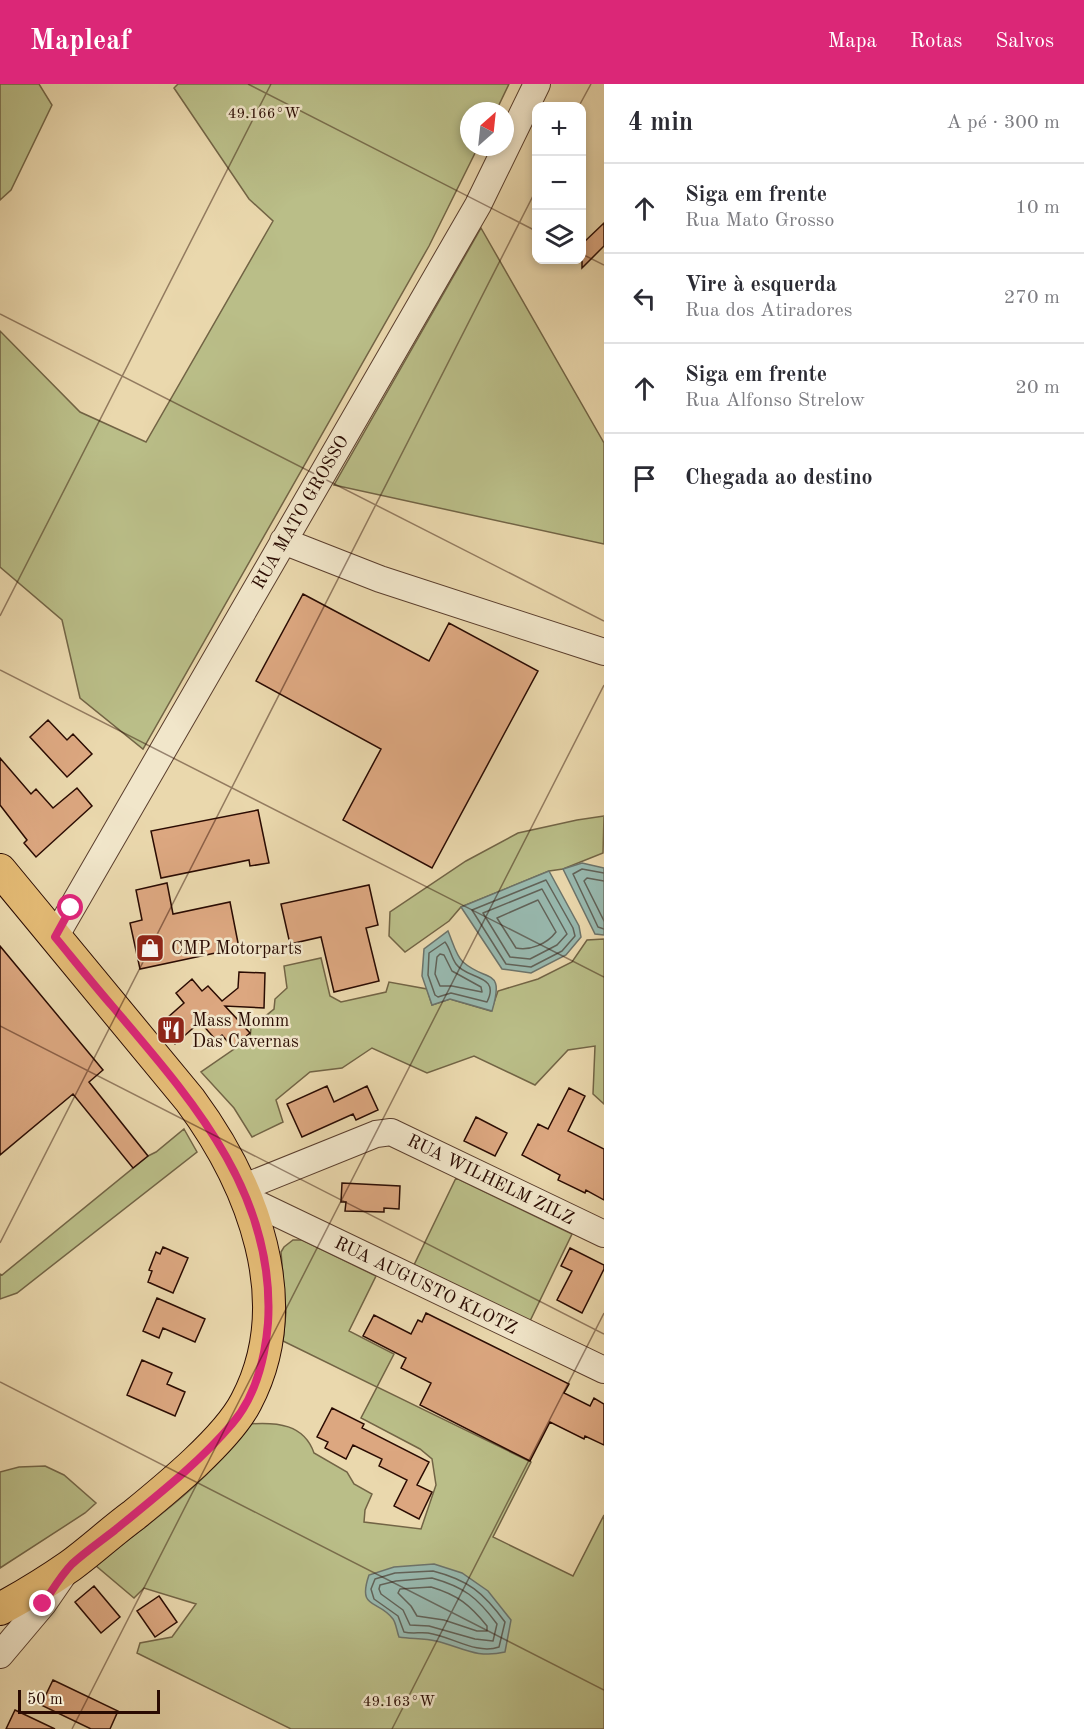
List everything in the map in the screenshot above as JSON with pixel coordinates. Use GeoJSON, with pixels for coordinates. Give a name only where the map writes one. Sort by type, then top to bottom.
{"type":"FeatureCollection","features":[{"type":"Feature","properties":{"kind":"main road"},"geometry":{"type":"LineString","coordinates":[[0,870],[190,1100],[214,1134],[245,1194],[259,1233],[265,1260],[269,1310],[267,1342],[260,1371],[246,1403],[232,1423],[194,1462],[149,1502],[70,1565],[0,1610]]}},
{"type":"Feature","properties":{"kind":"street","name":"RUA MATO GROSSO"},"geometry":{"type":"LineString","coordinates":[[55,937],[478,205],[537,84]]}},
{"type":"Feature","properties":{"kind":"street"},"geometry":{"type":"LineString","coordinates":[[283,541],[380,579],[604,652]]}},
{"type":"Feature","properties":{"kind":"street","name":"RUA WILHELM ZILZ"},"geometry":{"type":"LineString","coordinates":[[245,1194],[376,1134],[391,1132],[604,1234]]}},
{"type":"Feature","properties":{"kind":"street","name":"RUA AUGUSTO KLOTZ"},"geometry":{"type":"LineString","coordinates":[[245,1194],[604,1370]]}},
{"type":"Feature","properties":{"kind":"street"},"geometry":{"type":"LineString","coordinates":[[0,1654],[43,1604],[70,1565]]}},
{"type":"Feature","properties":{"kind":"green space"},"geometry":{"type":"Polygon","coordinates":[[[0,84],[39,84],[52,105],[11,190],[0,200],[0,84]]]}},
{"type":"Feature","properties":{"kind":"green space"},"geometry":{"type":"Polygon","coordinates":[[[178,84],[509,84],[500,102],[460,102],[460,156],[474,156],[429,246],[143,749],[80,698],[62,620],[0,567],[0,331],[80,412],[146,442],[273,221],[249,199],[174,88],[178,84]]]}},
{"type":"Feature","properties":{"kind":"green space"},"geometry":{"type":"Polygon","coordinates":[[[481,228],[604,443],[604,544],[334,485],[481,228]]]}},
{"type":"Feature","properties":{"kind":"green space"},"geometry":{"type":"Polygon","coordinates":[[[604,816],[603,853],[563,869],[549,871],[461,907],[449,921],[405,952],[389,936],[390,912],[466,861],[518,833],[604,816]]]}},
{"type":"Feature","properties":{"kind":"green space"},"geometry":{"type":"Polygon","coordinates":[[[604,939],[604,1104],[593,1094],[595,1046],[568,1050],[535,1085],[474,1056],[427,1073],[372,1048],[342,1068],[310,1072],[276,1100],[283,1122],[252,1137],[234,1108],[201,1072],[250,1038],[251,1028],[274,1009],[275,999],[287,988],[284,966],[321,958],[330,996],[341,1002],[386,992],[389,982],[427,989],[432,1005],[450,999],[491,1011],[498,991],[538,979],[572,962],[587,940],[604,939]]]}},
{"type":"Feature","properties":{"kind":"green space"},"geometry":{"type":"Polygon","coordinates":[[[184,1129],[197,1152],[17,1293],[0,1299],[0,1274],[2,1275],[184,1129]]]}},
{"type":"Feature","properties":{"kind":"green space"},"geometry":{"type":"Polygon","coordinates":[[[456,1178],[572,1234],[530,1321],[414,1265],[456,1178]]]}},
{"type":"Feature","properties":{"kind":"green space"},"geometry":{"type":"Polygon","coordinates":[[[293,1240],[302,1240],[376,1276],[349,1331],[394,1354],[377,1387],[283,1341],[286,1312],[281,1252],[293,1240]]]}},
{"type":"Feature","properties":{"kind":"green space"},"geometry":{"type":"Polygon","coordinates":[[[377,1387],[531,1462],[493,1537],[573,1576],[604,1515],[604,1729],[291,1729],[137,1653],[140,1643],[172,1637],[196,1604],[144,1588],[134,1598],[95,1565],[198,1483],[216,1465],[249,1424],[288,1427],[304,1436],[314,1453],[347,1472],[354,1484],[372,1494],[365,1510],[364,1522],[421,1529],[436,1485],[432,1459],[420,1449],[361,1418],[377,1387]]]}},
{"type":"Feature","properties":{"kind":"green space"},"geometry":{"type":"Polygon","coordinates":[[[45,1466],[64,1475],[96,1503],[85,1513],[0,1568],[0,1472],[19,1467],[45,1466]]]}},
{"type":"Feature","properties":{"kind":"water"},"geometry":{"type":"Polygon","coordinates":[[[582,863],[604,868],[604,935],[595,934],[563,869],[582,863]]]}},
{"type":"Feature","properties":{"kind":"water"},"geometry":{"type":"Polygon","coordinates":[[[549,871],[579,926],[581,937],[566,955],[531,973],[502,969],[461,907],[549,871]]]}},
{"type":"Feature","properties":{"kind":"water"},"geometry":{"type":"Polygon","coordinates":[[[448,931],[456,952],[463,962],[495,982],[492,1011],[450,999],[432,1005],[422,976],[424,949],[448,931]]]}},
{"type":"Feature","properties":{"kind":"water"},"geometry":{"type":"Polygon","coordinates":[[[434,1564],[462,1573],[488,1591],[511,1620],[505,1652],[477,1653],[431,1640],[399,1637],[393,1619],[367,1599],[366,1586],[369,1575],[394,1567],[434,1564]]]}},
{"type":"Feature","properties":{"kind":"building"},"geometry":{"type":"Polygon","coordinates":[[[604,223],[604,246],[586,264],[586,240],[604,223]]]}},
{"type":"Feature","properties":{"kind":"building"},"geometry":{"type":"Polygon","coordinates":[[[303,594],[429,661],[449,623],[538,671],[432,868],[343,820],[381,749],[256,681],[303,594]]]}},
{"type":"Feature","properties":{"kind":"building"},"geometry":{"type":"Polygon","coordinates":[[[48,720],[67,740],[73,734],[92,754],[67,777],[30,737],[48,720]]]}},
{"type":"Feature","properties":{"kind":"building"},"geometry":{"type":"Polygon","coordinates":[[[0,758],[31,794],[36,789],[53,808],[77,788],[92,806],[36,857],[24,843],[27,840],[0,805],[0,758]]]}},
{"type":"Feature","properties":{"kind":"building"},"geometry":{"type":"Polygon","coordinates":[[[258,810],[269,863],[250,866],[249,860],[161,878],[151,831],[258,810]]]}},
{"type":"Feature","properties":{"kind":"building"},"geometry":{"type":"Polygon","coordinates":[[[167,883],[173,914],[230,902],[239,948],[140,969],[130,923],[142,920],[136,890],[167,883]]]}},
{"type":"Feature","properties":{"kind":"building"},"geometry":{"type":"Polygon","coordinates":[[[369,885],[378,925],[366,928],[379,981],[334,992],[321,937],[290,944],[281,904],[369,885]]]}},
{"type":"Feature","properties":{"kind":"building"},"geometry":{"type":"Polygon","coordinates":[[[0,946],[103,1070],[89,1082],[148,1156],[133,1168],[73,1094],[0,1155],[0,946]]]}},
{"type":"Feature","properties":{"kind":"building"},"geometry":{"type":"Polygon","coordinates":[[[239,972],[265,973],[264,1008],[225,1006],[250,1033],[233,1048],[222,1035],[216,1040],[200,1022],[175,1044],[158,1026],[184,1003],[176,993],[192,979],[202,991],[208,986],[222,1001],[238,988],[239,972]]]}},
{"type":"Feature","properties":{"kind":"building"},"geometry":{"type":"Polygon","coordinates":[[[327,1086],[334,1102],[367,1086],[378,1110],[356,1120],[353,1114],[302,1137],[287,1104],[327,1086]]]}},
{"type":"Feature","properties":{"kind":"building"},"geometry":{"type":"Polygon","coordinates":[[[569,1088],[585,1096],[568,1131],[604,1149],[604,1200],[586,1190],[585,1193],[558,1180],[560,1175],[522,1155],[538,1124],[548,1129],[569,1088]]]}},
{"type":"Feature","properties":{"kind":"building"},"geometry":{"type":"Polygon","coordinates":[[[476,1117],[507,1133],[495,1156],[464,1141],[476,1117]]]}},
{"type":"Feature","properties":{"kind":"building"},"geometry":{"type":"Polygon","coordinates":[[[342,1183],[400,1186],[399,1209],[384,1208],[384,1212],[345,1211],[346,1202],[341,1202],[342,1183]]]}},
{"type":"Feature","properties":{"kind":"building"},"geometry":{"type":"Polygon","coordinates":[[[163,1247],[188,1258],[173,1293],[148,1282],[152,1271],[149,1270],[156,1252],[160,1254],[163,1247]]]}},
{"type":"Feature","properties":{"kind":"building"},"geometry":{"type":"Polygon","coordinates":[[[570,1248],[604,1265],[582,1313],[557,1300],[572,1271],[561,1266],[570,1248]]]}},
{"type":"Feature","properties":{"kind":"building"},"geometry":{"type":"Polygon","coordinates":[[[157,1298],[205,1319],[195,1342],[163,1328],[159,1338],[143,1331],[157,1298]]]}},
{"type":"Feature","properties":{"kind":"building"},"geometry":{"type":"Polygon","coordinates":[[[426,1313],[569,1384],[564,1393],[590,1406],[594,1398],[604,1404],[604,1445],[585,1436],[584,1439],[550,1422],[530,1461],[420,1405],[431,1383],[401,1368],[406,1358],[363,1336],[374,1315],[411,1334],[418,1320],[422,1322],[426,1313]]]}},
{"type":"Feature","properties":{"kind":"building"},"geometry":{"type":"Polygon","coordinates":[[[142,1360],[172,1373],[167,1384],[185,1392],[175,1416],[127,1395],[142,1360]]]}},
{"type":"Feature","properties":{"kind":"building"},"geometry":{"type":"Polygon","coordinates":[[[332,1408],[364,1424],[362,1428],[429,1462],[417,1485],[432,1492],[419,1519],[394,1506],[407,1480],[379,1466],[382,1459],[353,1445],[346,1459],[325,1448],[328,1442],[317,1437],[332,1408]]]}},
{"type":"Feature","properties":{"kind":"building"},"geometry":{"type":"Polygon","coordinates":[[[94,1586],[120,1617],[101,1633],[75,1602],[94,1586]]]}},
{"type":"Feature","properties":{"kind":"building"},"geometry":{"type":"Polygon","coordinates":[[[159,1596],[177,1622],[155,1637],[137,1611],[159,1596]]]}},
{"type":"Feature","properties":{"kind":"building"},"geometry":{"type":"Polygon","coordinates":[[[53,1680],[118,1711],[110,1729],[91,1729],[41,1705],[53,1680]]]}},
{"type":"Feature","properties":{"kind":"building"},"geometry":{"type":"Polygon","coordinates":[[[15,1710],[55,1729],[6,1729],[15,1710]]]}},
{"type":"Feature","properties":{"kind":"place","name":"CMP Motorparts"},"geometry":{"type":"Point","coordinates":[150,948]}},
{"type":"Feature","properties":{"kind":"place","name":"Mass Momm Das Cavernas"},"geometry":{"type":"Point","coordinates":[171,1030]}},
{"type":"Feature","properties":{"kind":"route"},"geometry":{"type":"LineString","coordinates":[[43,1604],[70,1565],[149,1502],[194,1462],[232,1423],[246,1403],[260,1371],[267,1342],[269,1310],[267,1270],[259,1233],[237,1176],[214,1134],[190,1100],[55,937],[71,908]]}}]}
